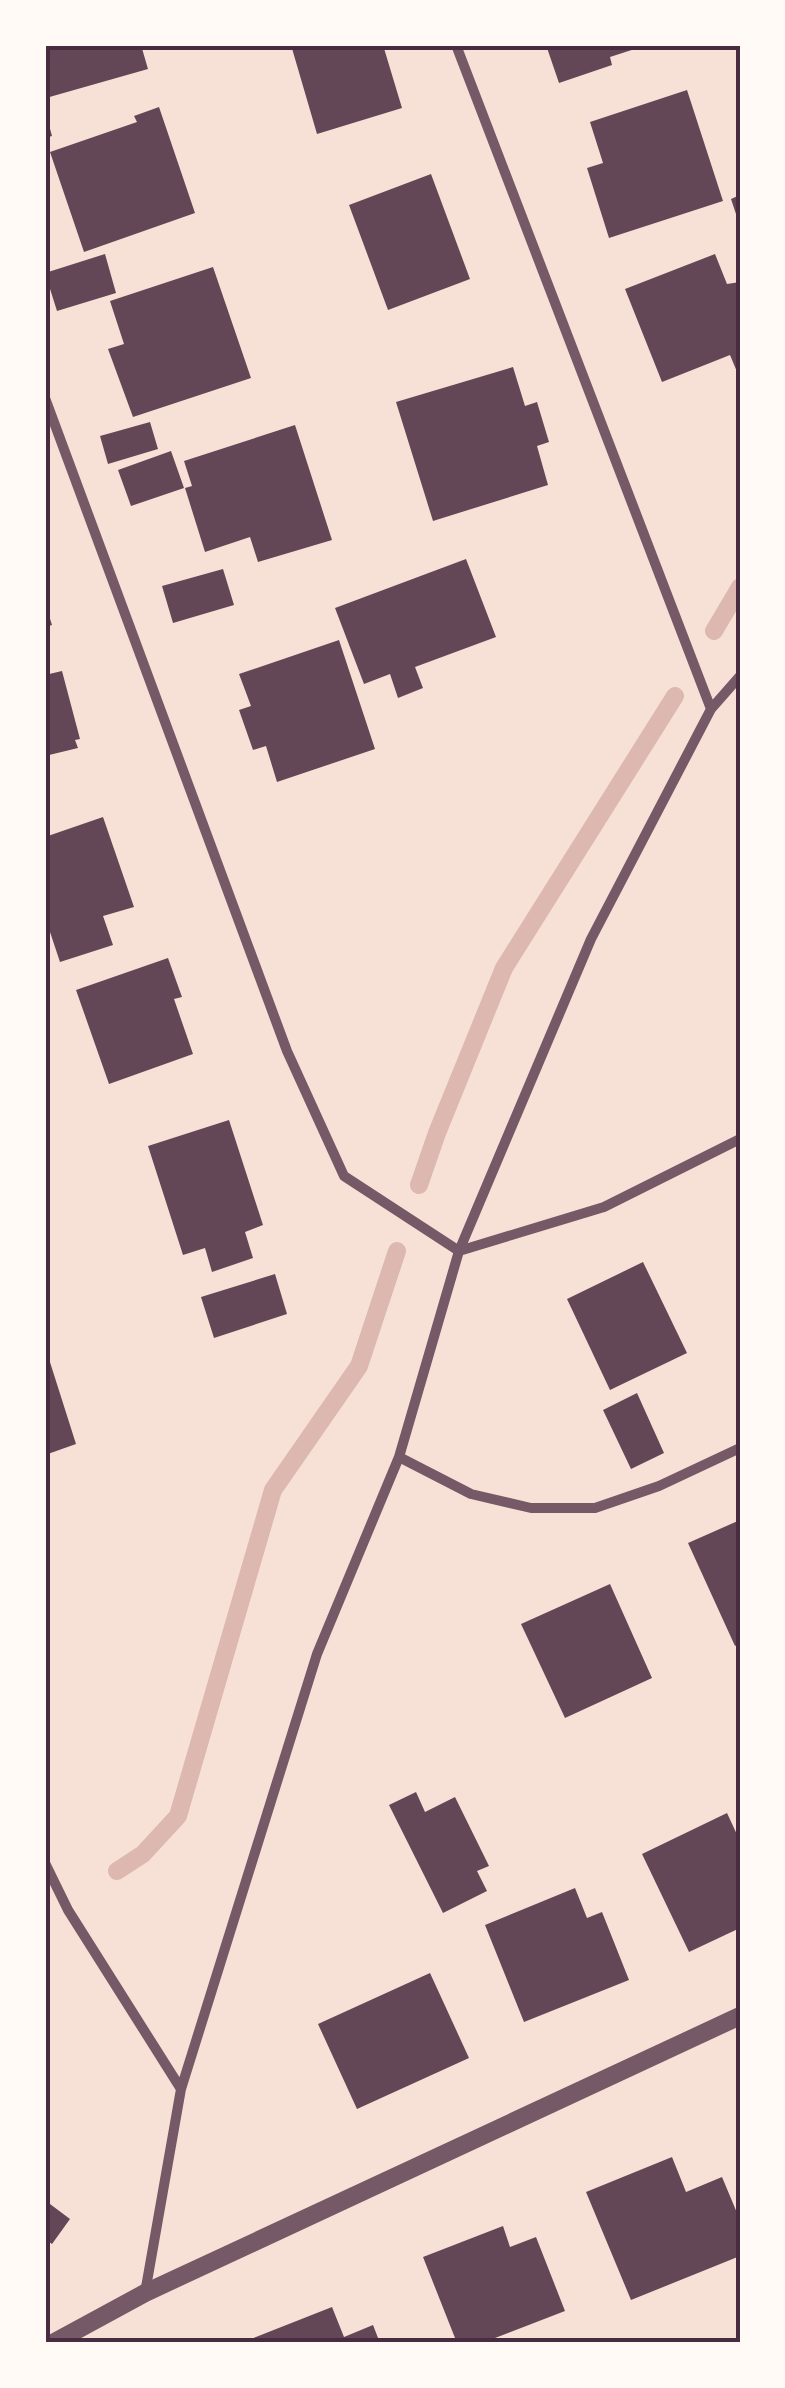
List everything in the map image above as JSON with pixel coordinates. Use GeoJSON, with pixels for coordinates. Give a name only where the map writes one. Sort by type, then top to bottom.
{"type":"FeatureCollection","features":[{"type":"Feature","properties":{"kind":"street"},"geometry":{"type":"LineString","coordinates":[[456,45],[712,709]]}},
{"type":"Feature","properties":{"kind":"street"},"geometry":{"type":"LineString","coordinates":[[45,398],[287,1051],[344,1176],[459,1251],[604,1208],[740,1139]]}},
{"type":"Feature","properties":{"kind":"street"},"geometry":{"type":"LineString","coordinates":[[144,2294],[181,2089],[317,1654],[399,1457],[459,1251],[591,939],[712,709],[740,676]]}},
{"type":"Feature","properties":{"kind":"street"},"geometry":{"type":"LineString","coordinates":[[399,1457],[471,1494],[530,1508],[594,1508],[659,1486],[740,1448]]}},
{"type":"Feature","properties":{"kind":"street"},"geometry":{"type":"LineString","coordinates":[[45,1863],[68,1910],[181,2089]]}},
{"type":"Feature","properties":{"kind":"street"},"geometry":{"type":"LineString","coordinates":[[53,2343],[144,2294],[740,2016]]}},
{"type":"Feature","properties":{"kind":"building"},"geometry":{"type":"Polygon","coordinates":[[[45,45],[141,45],[148,69],[46,98],[45,45]]]}},
{"type":"Feature","properties":{"kind":"building"},"geometry":{"type":"Polygon","coordinates":[[[291,45],[383,45],[402,108],[317,134],[291,45]]]}},
{"type":"Feature","properties":{"kind":"building"},"geometry":{"type":"Polygon","coordinates":[[[546,45],[644,46],[610,57],[612,65],[559,83],[546,45]]]}},
{"type":"Feature","properties":{"kind":"building"},"geometry":{"type":"Polygon","coordinates":[[[687,90],[723,201],[609,238],[587,168],[603,163],[590,122],[687,90]]]}},
{"type":"Feature","properties":{"kind":"building"},"geometry":{"type":"Polygon","coordinates":[[[159,107],[195,213],[84,252],[50,152],[137,122],[134,116],[159,107]]]}},
{"type":"Feature","properties":{"kind":"building"},"geometry":{"type":"Polygon","coordinates":[[[45,115],[52,136],[45,138],[45,115]]]}},
{"type":"Feature","properties":{"kind":"building"},"geometry":{"type":"Polygon","coordinates":[[[431,174],[470,279],[388,310],[349,205],[431,174]]]}},
{"type":"Feature","properties":{"kind":"building"},"geometry":{"type":"Polygon","coordinates":[[[740,195],[740,223],[739,223],[731,199],[740,195]]]}},
{"type":"Feature","properties":{"kind":"building"},"geometry":{"type":"Polygon","coordinates":[[[105,254],[116,293],[57,311],[45,273],[105,254]]]}},
{"type":"Feature","properties":{"kind":"building"},"geometry":{"type":"Polygon","coordinates":[[[715,254],[727,284],[740,282],[740,379],[730,355],[662,382],[625,289],[715,254]]]}},
{"type":"Feature","properties":{"kind":"building"},"geometry":{"type":"Polygon","coordinates":[[[213,267],[251,378],[133,417],[108,349],[124,344],[110,301],[213,267]]]}},
{"type":"Feature","properties":{"kind":"building"},"geometry":{"type":"Polygon","coordinates":[[[513,367],[525,406],[537,402],[549,442],[537,446],[548,485],[433,521],[396,402],[513,367]]]}},
{"type":"Feature","properties":{"kind":"building"},"geometry":{"type":"Polygon","coordinates":[[[150,422],[158,449],[108,464],[100,436],[150,422]]]}},
{"type":"Feature","properties":{"kind":"building"},"geometry":{"type":"Polygon","coordinates":[[[295,425],[332,540],[258,562],[250,537],[205,552],[185,488],[192,486],[184,461],[295,425]]]}},
{"type":"Feature","properties":{"kind":"building"},"geometry":{"type":"Polygon","coordinates":[[[171,451],[184,488],[131,506],[118,470],[171,451]]]}},
{"type":"Feature","properties":{"kind":"building"},"geometry":{"type":"Polygon","coordinates":[[[466,559],[496,637],[415,667],[423,688],[398,698],[390,674],[364,684],[335,608],[466,559]]]}},
{"type":"Feature","properties":{"kind":"building"},"geometry":{"type":"Polygon","coordinates":[[[223,569],[234,605],[173,623],[162,586],[223,569]]]}},
{"type":"Feature","properties":{"kind":"building"},"geometry":{"type":"Polygon","coordinates":[[[45,603],[52,625],[45,627],[45,603]]]}},
{"type":"Feature","properties":{"kind":"building"},"geometry":{"type":"Polygon","coordinates":[[[339,640],[375,749],[277,782],[266,746],[253,750],[239,710],[251,706],[239,674],[339,640]]]}},
{"type":"Feature","properties":{"kind":"building"},"geometry":{"type":"Polygon","coordinates":[[[62,671],[80,739],[75,740],[78,748],[45,756],[45,675],[62,671]]]}},
{"type":"Feature","properties":{"kind":"building"},"geometry":{"type":"Polygon","coordinates":[[[103,817],[134,907],[103,916],[113,945],[60,962],[45,917],[45,837],[103,817]]]}},
{"type":"Feature","properties":{"kind":"building"},"geometry":{"type":"Polygon","coordinates":[[[168,958],[182,997],[174,999],[193,1054],[109,1084],[76,990],[168,958]]]}},
{"type":"Feature","properties":{"kind":"building"},"geometry":{"type":"Polygon","coordinates":[[[229,1120],[263,1225],[245,1232],[253,1258],[212,1272],[205,1248],[183,1255],[148,1146],[229,1120]]]}},
{"type":"Feature","properties":{"kind":"building"},"geometry":{"type":"Polygon","coordinates":[[[643,1262],[687,1353],[610,1390],[567,1299],[643,1262]]]}},
{"type":"Feature","properties":{"kind":"building"},"geometry":{"type":"Polygon","coordinates":[[[275,1274],[287,1314],[214,1338],[201,1297],[275,1274]]]}},
{"type":"Feature","properties":{"kind":"building"},"geometry":{"type":"Polygon","coordinates":[[[49,1359],[76,1444],[45,1455],[45,1360],[49,1359]]]}},
{"type":"Feature","properties":{"kind":"building"},"geometry":{"type":"Polygon","coordinates":[[[637,1393],[664,1453],[631,1469],[603,1410],[637,1393]]]}},
{"type":"Feature","properties":{"kind":"building"},"geometry":{"type":"Polygon","coordinates":[[[740,1520],[740,1643],[735,1646],[688,1543],[740,1520]]]}},
{"type":"Feature","properties":{"kind":"building"},"geometry":{"type":"Polygon","coordinates":[[[610,1584],[652,1678],[565,1718],[521,1624],[610,1584]]]}},
{"type":"Feature","properties":{"kind":"building"},"geometry":{"type":"Polygon","coordinates":[[[416,1792],[425,1812],[455,1797],[489,1866],[477,1871],[487,1891],[443,1913],[389,1805],[416,1792]]]}},
{"type":"Feature","properties":{"kind":"building"},"geometry":{"type":"Polygon","coordinates":[[[727,1813],[740,1841],[740,1928],[689,1952],[642,1854],[727,1813]]]}},
{"type":"Feature","properties":{"kind":"building"},"geometry":{"type":"Polygon","coordinates":[[[575,1888],[587,1918],[602,1912],[629,1980],[524,2022],[485,1925],[575,1888]]]}},
{"type":"Feature","properties":{"kind":"building"},"geometry":{"type":"Polygon","coordinates":[[[430,1973],[469,2058],[357,2109],[318,2024],[430,1973]]]}},
{"type":"Feature","properties":{"kind":"building"},"geometry":{"type":"Polygon","coordinates":[[[672,2157],[686,2192],[722,2177],[740,2220],[740,2256],[631,2300],[586,2192],[672,2157]]]}},
{"type":"Feature","properties":{"kind":"building"},"geometry":{"type":"Polygon","coordinates":[[[50,2204],[70,2219],[52,2244],[45,2239],[45,2210],[50,2204]]]}},
{"type":"Feature","properties":{"kind":"building"},"geometry":{"type":"Polygon","coordinates":[[[503,2226],[510,2247],[536,2237],[565,2311],[482,2343],[457,2343],[423,2257],[503,2226]]]}},
{"type":"Feature","properties":{"kind":"building"},"geometry":{"type":"Polygon","coordinates":[[[332,2307],[344,2337],[373,2325],[380,2343],[253,2343],[251,2339],[332,2307]]]}},
{"type":"Feature","properties":{"kind":"waterway"},"geometry":{"type":"LineString","coordinates":[[714,631],[740,587]]}},
{"type":"Feature","properties":{"kind":"waterway"},"geometry":{"type":"LineString","coordinates":[[419,1185],[504,968],[675,696]]}},
{"type":"Feature","properties":{"kind":"waterway"},"geometry":{"type":"LineString","coordinates":[[117,1871],[143,1854],[178,1816],[273,1490],[359,1366],[397,1251]]}}]}
